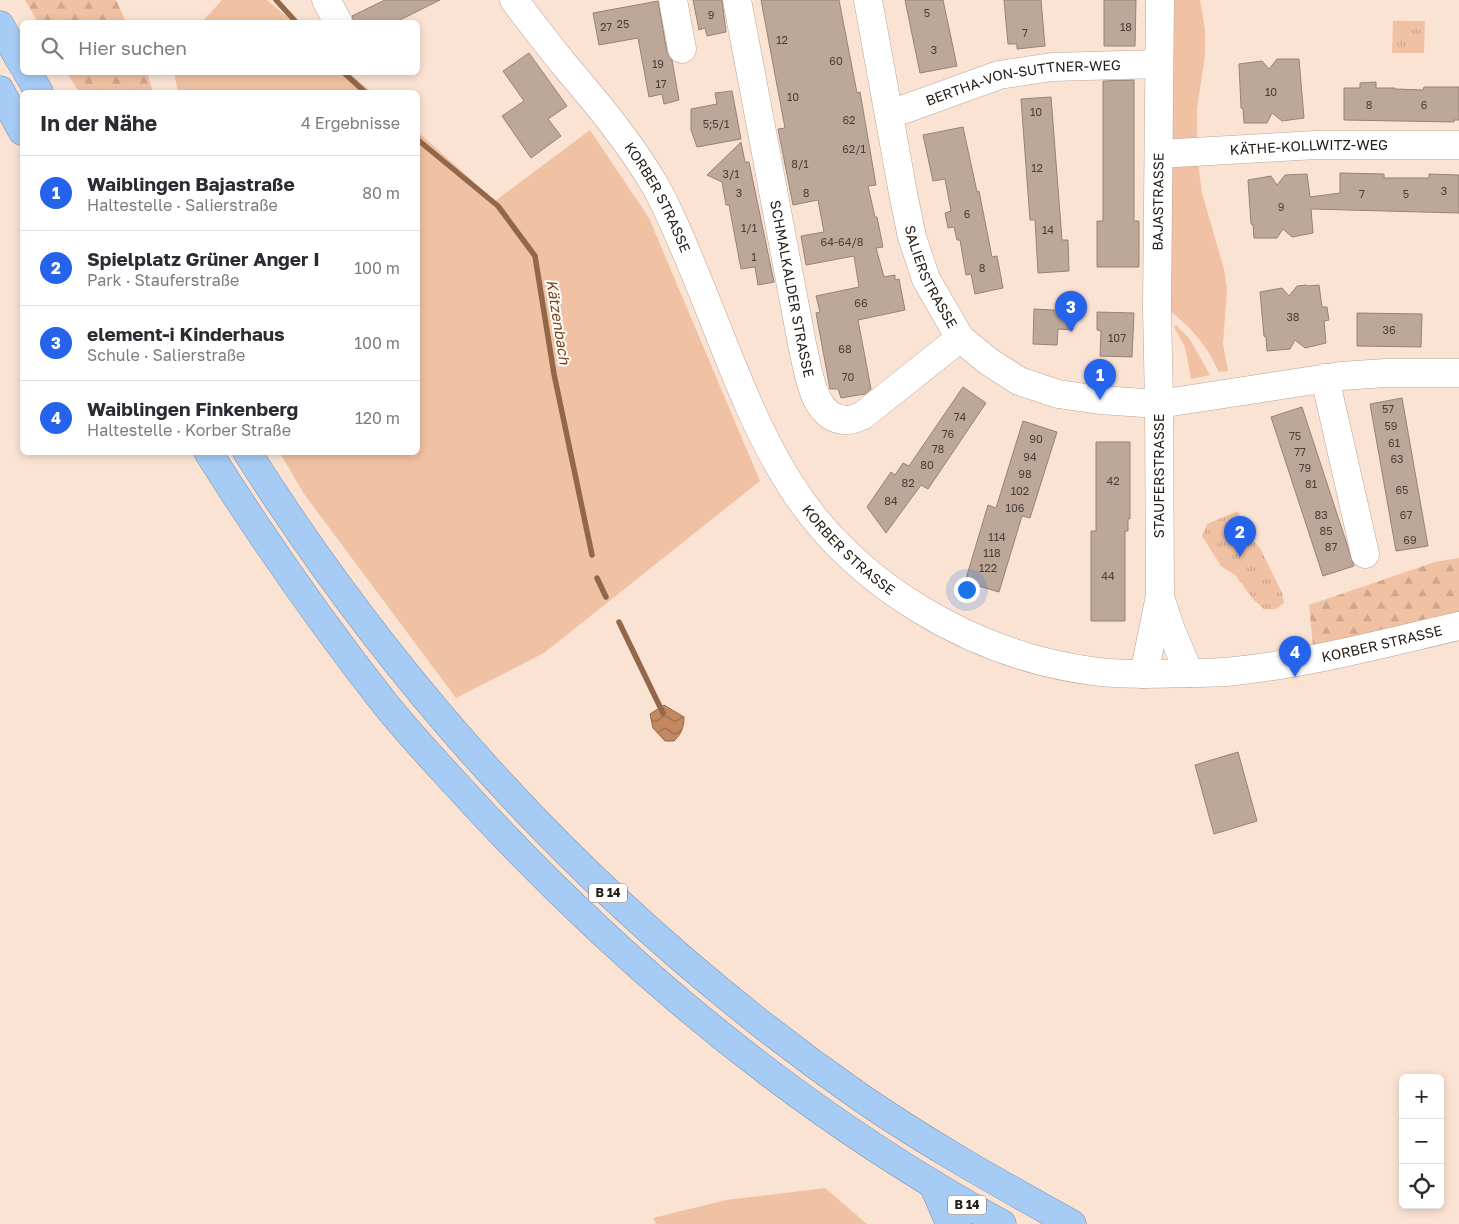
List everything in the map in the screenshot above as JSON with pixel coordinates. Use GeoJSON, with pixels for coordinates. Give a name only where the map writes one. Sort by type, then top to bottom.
{"type":"FeatureCollection","features":[{"type":"Feature","properties":{"kind":"highway"},"geometry":{"type":"LineString","coordinates":[[0,25],[20,60]]}},
{"type":"Feature","properties":{"kind":"highway"},"geometry":{"type":"LineString","coordinates":[[29,75],[38,90]]}},
{"type":"Feature","properties":{"kind":"highway"},"geometry":{"type":"LineString","coordinates":[[0,90],[20,126]]}},
{"type":"Feature","properties":{"kind":"highway","name":"B 14"},"geometry":{"type":"LineString","coordinates":[[210,455],[312,608],[388,707],[514,847],[586,917],[641,968],[743,1052],[840,1124],[933,1184],[1002,1224]]}},
{"type":"Feature","properties":{"kind":"highway","name":"B 14"},"geometry":{"type":"LineString","coordinates":[[249,455],[342,592],[412,684],[483,765],[542,828],[607,892],[669,948],[761,1024],[860,1097],[950,1155],[1072,1224]]}},
{"type":"Feature","properties":{"kind":"highway"},"geometry":{"type":"LineString","coordinates":[[933,1184],[947,1216],[958,1224]]}},
{"type":"Feature","properties":{"kind":"street"},"geometry":{"type":"LineString","coordinates":[[326,0],[337,20]]}},
{"type":"Feature","properties":{"kind":"street","name":"KORBER STRASSE"},"geometry":{"type":"LineString","coordinates":[[514,0],[615,126],[655,187],[677,229],[734,371],[762,432],[790,484],[816,519],[839,545],[858,564],[893,591],[939,621],[969,636],[1005,649],[1092,671],[1144,674],[1233,672],[1284,664],[1459,626]]}},
{"type":"Feature","properties":{"kind":"street"},"geometry":{"type":"LineString","coordinates":[[673,0],[682,48]]}},
{"type":"Feature","properties":{"kind":"street","name":"SCHMALKALDER STRASSE"},"geometry":{"type":"LineString","coordinates":[[737,0],[803,349],[816,400],[832,416],[847,420],[862,416],[960,338]]}},
{"type":"Feature","properties":{"kind":"street","name":"SALIERSTRASSE"},"geometry":{"type":"LineString","coordinates":[[868,0],[912,237],[926,279],[960,338],[988,361],[1019,381],[1058,394],[1100,400],[1159,404]]}},
{"type":"Feature","properties":{"kind":"street","name":"BAJASTRASSE"},"geometry":{"type":"LineString","coordinates":[[1159,404],[1157,308],[1160,0]]}},
{"type":"Feature","properties":{"kind":"street","name":"BERTHA-VON-SUTTNER-WEG"},"geometry":{"type":"LineString","coordinates":[[889,113],[999,75],[1052,67],[1159,64]]}},
{"type":"Feature","properties":{"kind":"street","name":"KÄTHE-KOLLWITZ-WEG"},"geometry":{"type":"LineString","coordinates":[[1159,154],[1316,145],[1459,145]]}},
{"type":"Feature","properties":{"kind":"street","name":"STAUFERSTRASSE"},"geometry":{"type":"LineString","coordinates":[[1144,674],[1160,596],[1159,404],[1325,378],[1386,373],[1459,374]]}},
{"type":"Feature","properties":{"kind":"street"},"geometry":{"type":"LineString","coordinates":[[1325,378],[1365,554]]}},
{"type":"Feature","properties":{"kind":"street","name":"STAUFERSTRASSE"},"geometry":{"type":"LineString","coordinates":[[1160,596],[1171,630],[1189,673]]}},
{"type":"Feature","properties":{"kind":"green space"},"geometry":{"type":"Polygon","coordinates":[[[25,0],[116,0],[125,20],[37,20],[25,0]]]}},
{"type":"Feature","properties":{"kind":"green space"},"geometry":{"type":"Polygon","coordinates":[[[222,0],[267,0],[291,20],[204,20],[222,0]]]}},
{"type":"Feature","properties":{"kind":"green space"},"geometry":{"type":"Polygon","coordinates":[[[1169,0],[1200,0],[1205,29],[1205,55],[1197,109],[1197,142],[1178,143],[1171,139],[1169,0]]]}},
{"type":"Feature","properties":{"kind":"green space"},"geometry":{"type":"Polygon","coordinates":[[[1393,21],[1425,21],[1424,53],[1392,53],[1393,21]]]}},
{"type":"Feature","properties":{"kind":"green space"},"geometry":{"type":"Polygon","coordinates":[[[68,75],[148,75],[152,90],[78,90],[68,75]]]}},
{"type":"Feature","properties":{"kind":"green space"},"geometry":{"type":"Polygon","coordinates":[[[174,75],[351,75],[370,90],[178,90],[174,75]]]}},
{"type":"Feature","properties":{"kind":"green space"},"geometry":{"type":"Polygon","coordinates":[[[590,130],[649,218],[760,481],[544,653],[456,698],[304,494],[281,455],[420,455],[420,134],[495,201],[590,130]]]}},
{"type":"Feature","properties":{"kind":"green space"},"geometry":{"type":"Polygon","coordinates":[[[1198,162],[1202,193],[1224,269],[1227,289],[1223,344],[1228,371],[1219,372],[1209,353],[1197,337],[1166,308],[1167,177],[1173,165],[1198,162]]]}},
{"type":"Feature","properties":{"kind":"green space"},"geometry":{"type":"Polygon","coordinates":[[[1176,325],[1189,338],[1210,375],[1191,379],[1185,347],[1174,327],[1176,325]]]}},
{"type":"Feature","properties":{"kind":"green space"},"geometry":{"type":"Polygon","coordinates":[[[1238,511],[1249,536],[1260,548],[1282,593],[1284,603],[1276,609],[1264,609],[1253,599],[1235,575],[1221,566],[1202,536],[1207,524],[1238,511]]]}},
{"type":"Feature","properties":{"kind":"green space"},"geometry":{"type":"Polygon","coordinates":[[[1459,558],[1459,616],[1313,646],[1309,605],[1435,562],[1459,558]]]}},
{"type":"Feature","properties":{"kind":"green space"},"geometry":{"type":"Polygon","coordinates":[[[825,1188],[867,1224],[656,1224],[653,1218],[726,1200],[825,1188]]]}},
{"type":"Feature","properties":{"kind":"water"},"geometry":{"type":"Polygon","coordinates":[[[664,705],[684,717],[682,730],[674,741],[665,741],[653,728],[650,714],[664,705]]]}},
{"type":"Feature","properties":{"kind":"building"},"geometry":{"type":"Polygon","coordinates":[[[385,0],[440,0],[400,20],[353,20],[352,16],[385,0]]]}},
{"type":"Feature","properties":{"kind":"building"},"geometry":{"type":"Polygon","coordinates":[[[693,0],[722,0],[726,32],[707,36],[705,28],[699,30],[693,0]]]}},
{"type":"Feature","properties":{"kind":"building"},"geometry":{"type":"Polygon","coordinates":[[[761,0],[839,0],[857,93],[860,92],[876,185],[868,186],[883,247],[876,248],[884,277],[895,275],[895,280],[899,279],[905,310],[858,320],[871,389],[865,394],[841,398],[838,389],[830,389],[816,313],[820,312],[816,296],[859,287],[854,256],[806,265],[801,236],[824,232],[818,200],[793,205],[778,129],[785,128],[761,0]]]}},
{"type":"Feature","properties":{"kind":"building"},"geometry":{"type":"Polygon","coordinates":[[[905,0],[943,0],[957,66],[920,73],[905,0]]]}},
{"type":"Feature","properties":{"kind":"building"},"geometry":{"type":"Polygon","coordinates":[[[1004,0],[1041,0],[1045,46],[1017,49],[1017,44],[1008,44],[1004,0]]]}},
{"type":"Feature","properties":{"kind":"building"},"geometry":{"type":"Polygon","coordinates":[[[1104,0],[1136,0],[1135,46],[1104,46],[1104,0]]]}},
{"type":"Feature","properties":{"kind":"building"},"geometry":{"type":"Polygon","coordinates":[[[658,1],[667,52],[672,60],[679,100],[664,104],[662,94],[649,97],[638,38],[599,45],[593,13],[658,1]]]}},
{"type":"Feature","properties":{"kind":"building"},"geometry":{"type":"Polygon","coordinates":[[[529,53],[567,106],[548,119],[561,136],[531,158],[502,116],[524,101],[503,71],[529,53]]]}},
{"type":"Feature","properties":{"kind":"building"},"geometry":{"type":"Polygon","coordinates":[[[1277,59],[1299,59],[1304,118],[1282,121],[1272,113],[1267,123],[1244,123],[1243,109],[1241,108],[1239,64],[1262,61],[1269,69],[1277,59]]]}},
{"type":"Feature","properties":{"kind":"building"},"geometry":{"type":"Polygon","coordinates":[[[1134,80],[1134,221],[1139,221],[1139,267],[1097,267],[1097,221],[1103,221],[1103,81],[1134,80]]]}},
{"type":"Feature","properties":{"kind":"building"},"geometry":{"type":"Polygon","coordinates":[[[1376,82],[1376,88],[1423,90],[1424,87],[1459,87],[1459,120],[1454,120],[1454,122],[1344,120],[1344,88],[1360,88],[1360,83],[1376,82]]]}},
{"type":"Feature","properties":{"kind":"building"},"geometry":{"type":"Polygon","coordinates":[[[732,91],[741,139],[697,147],[691,130],[691,109],[717,104],[715,93],[732,91]]]}},
{"type":"Feature","properties":{"kind":"building"},"geometry":{"type":"Polygon","coordinates":[[[1051,97],[1062,240],[1068,240],[1069,271],[1038,273],[1035,220],[1030,220],[1021,99],[1051,97]]]}},
{"type":"Feature","properties":{"kind":"building"},"geometry":{"type":"Polygon","coordinates":[[[963,127],[977,192],[979,191],[992,257],[997,256],[1003,288],[975,294],[971,274],[966,275],[960,240],[957,240],[954,227],[948,228],[945,213],[951,211],[945,179],[933,181],[923,135],[963,127]]]}},
{"type":"Feature","properties":{"kind":"building"},"geometry":{"type":"Polygon","coordinates":[[[741,142],[745,162],[749,162],[774,282],[758,285],[755,267],[741,269],[729,205],[726,205],[722,182],[707,175],[741,142]]]}},
{"type":"Feature","properties":{"kind":"building"},"geometry":{"type":"Polygon","coordinates":[[[1340,173],[1384,174],[1384,178],[1429,178],[1429,174],[1459,175],[1459,213],[1311,209],[1313,233],[1292,237],[1283,229],[1277,238],[1254,238],[1253,225],[1251,224],[1248,180],[1271,176],[1277,185],[1285,175],[1307,174],[1310,197],[1340,193],[1340,173]]]}},
{"type":"Feature","properties":{"kind":"building"},"geometry":{"type":"Polygon","coordinates":[[[1319,285],[1322,307],[1327,307],[1329,320],[1324,321],[1326,343],[1305,348],[1295,340],[1290,349],[1267,351],[1260,292],[1282,288],[1289,296],[1297,286],[1319,285]]]}},
{"type":"Feature","properties":{"kind":"building"},"geometry":{"type":"Polygon","coordinates":[[[1034,309],[1072,311],[1073,330],[1058,329],[1057,345],[1033,344],[1034,309]]]}},
{"type":"Feature","properties":{"kind":"building"},"geometry":{"type":"Polygon","coordinates":[[[1097,312],[1134,313],[1132,357],[1100,356],[1101,331],[1097,330],[1097,312]]]}},
{"type":"Feature","properties":{"kind":"building"},"geometry":{"type":"Polygon","coordinates":[[[1357,313],[1422,314],[1421,347],[1357,346],[1357,313]]]}},
{"type":"Feature","properties":{"kind":"building"},"geometry":{"type":"Polygon","coordinates":[[[963,387],[986,403],[928,489],[921,485],[886,533],[867,507],[891,472],[895,475],[903,463],[909,466],[963,387]]]}},
{"type":"Feature","properties":{"kind":"building"},"geometry":{"type":"Polygon","coordinates":[[[1402,398],[1428,546],[1396,551],[1370,404],[1402,398]]]}},
{"type":"Feature","properties":{"kind":"building"},"geometry":{"type":"Polygon","coordinates":[[[1302,407],[1354,566],[1323,576],[1271,417],[1302,407]]]}},
{"type":"Feature","properties":{"kind":"building"},"geometry":{"type":"Polygon","coordinates":[[[1023,421],[1057,432],[1030,518],[1022,516],[999,592],[965,582],[988,505],[996,508],[1023,421]]]}},
{"type":"Feature","properties":{"kind":"building"},"geometry":{"type":"Polygon","coordinates":[[[1096,442],[1130,442],[1130,519],[1128,519],[1128,531],[1125,531],[1125,621],[1091,621],[1091,531],[1096,531],[1096,442]]]}},
{"type":"Feature","properties":{"kind":"building"},"geometry":{"type":"Polygon","coordinates":[[[1238,752],[1257,821],[1214,834],[1195,765],[1238,752]]]}},
{"type":"Feature","properties":{"kind":"waterway","name":"Kätzenbach"},"geometry":{"type":"LineString","coordinates":[[276,0],[294,20]]}},
{"type":"Feature","properties":{"kind":"waterway","name":"Kätzenbach"},"geometry":{"type":"LineString","coordinates":[[346,75],[363,90]]}},
{"type":"Feature","properties":{"kind":"waterway","name":"Kätzenbach"},"geometry":{"type":"LineString","coordinates":[[420,142],[498,206],[535,256],[554,374],[592,555]]}},
{"type":"Feature","properties":{"kind":"waterway","name":"Kätzenbach"},"geometry":{"type":"LineString","coordinates":[[597,578],[606,597]]}},
{"type":"Feature","properties":{"kind":"waterway","name":"Kätzenbach"},"geometry":{"type":"LineString","coordinates":[[619,622],[663,713]]}},
{"type":"Feature","properties":{"kind":"place","name":"element-i Kinderhaus"},"geometry":{"type":"Point","coordinates":[1071,332]}},
{"type":"Feature","properties":{"kind":"place","name":"Waiblingen Bajastraße"},"geometry":{"type":"Point","coordinates":[1100,400]}},
{"type":"Feature","properties":{"kind":"place","name":"Spielplatz Grüner Anger I"},"geometry":{"type":"Point","coordinates":[1240,557]}},
{"type":"Feature","properties":{"kind":"place","name":"Waiblingen Finkenberg"},"geometry":{"type":"Point","coordinates":[1295,677]}}]}
